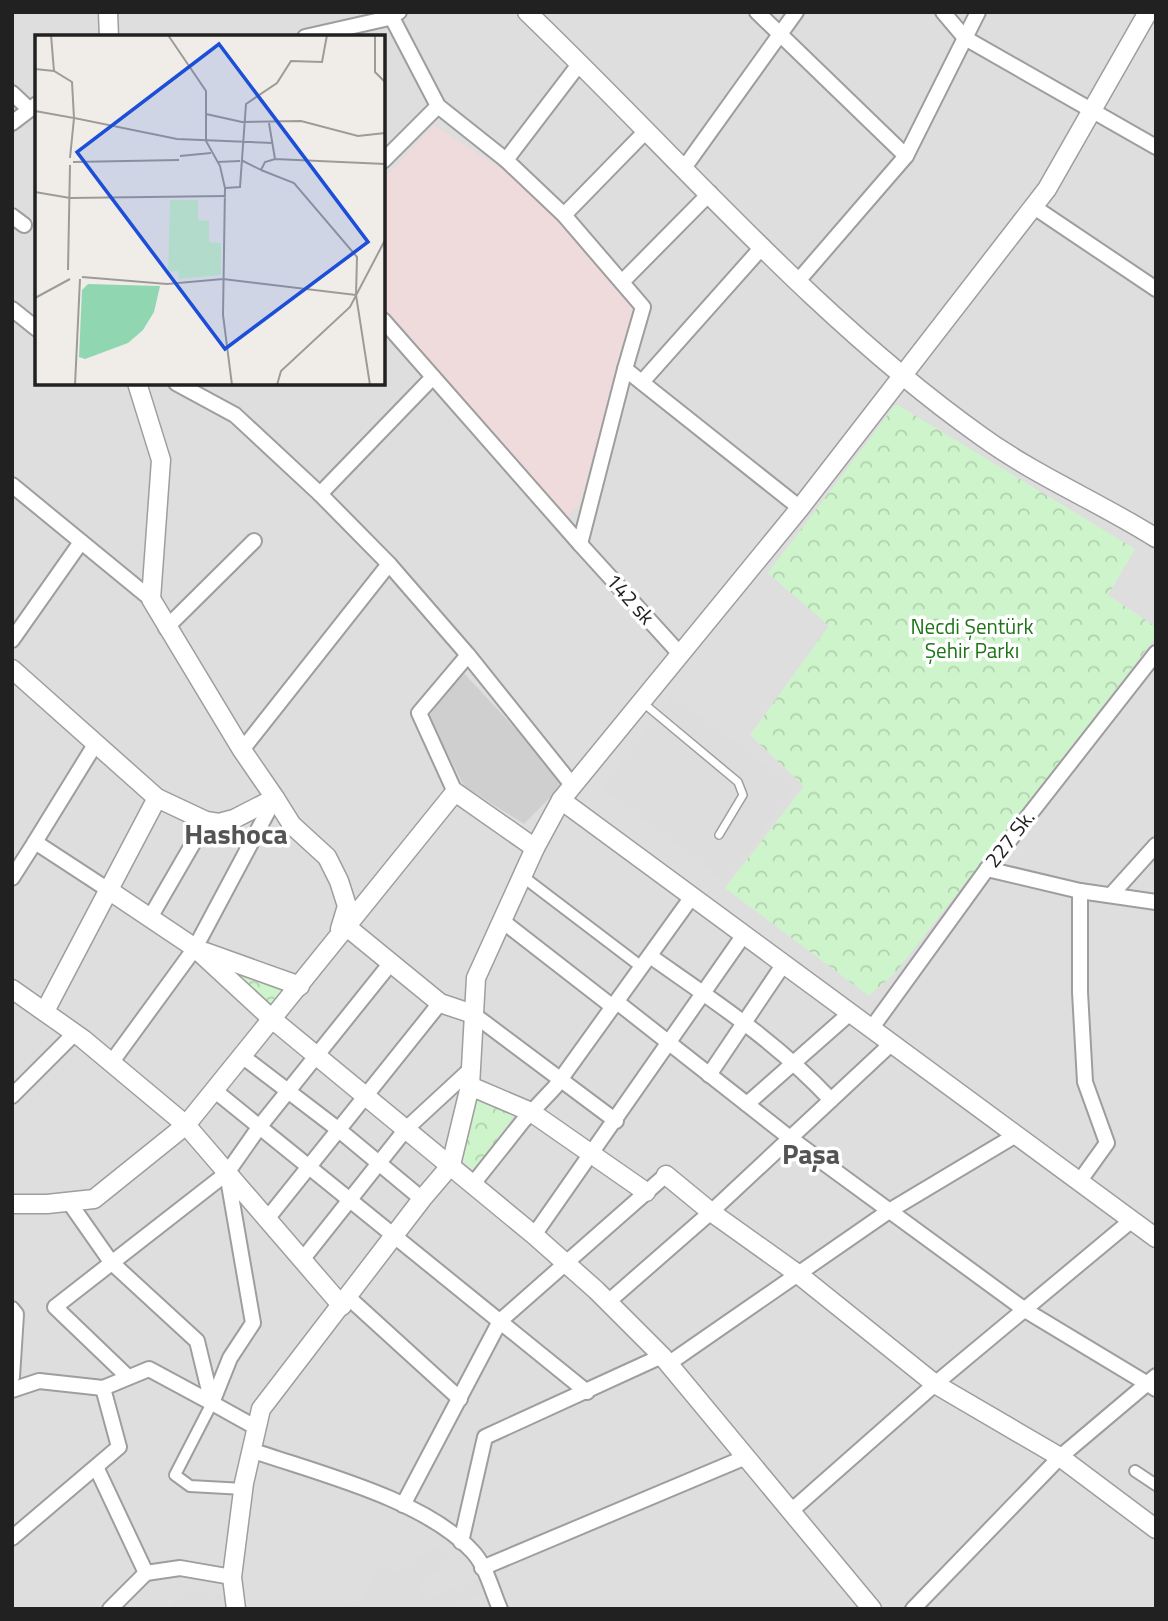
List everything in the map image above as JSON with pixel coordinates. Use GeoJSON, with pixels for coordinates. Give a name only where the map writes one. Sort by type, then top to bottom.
{"type":"FeatureCollection","features":[{"type":"Feature","properties":{"kind":"street"},"geometry":{"type":"LineString","coordinates":[[108,12],[109,35]]}},
{"type":"Feature","properties":{"kind":"street"},"geometry":{"type":"LineString","coordinates":[[527,12],[798,281],[905,376],[982,437],[1156,538]]}},
{"type":"Feature","properties":{"kind":"street"},"geometry":{"type":"LineString","coordinates":[[757,12],[906,156]]}},
{"type":"Feature","properties":{"kind":"street"},"geometry":{"type":"LineString","coordinates":[[684,168],[796,12]]}},
{"type":"Feature","properties":{"kind":"street"},"geometry":{"type":"LineString","coordinates":[[943,12],[965,38],[1156,147]]}},
{"type":"Feature","properties":{"kind":"street"},"geometry":{"type":"LineString","coordinates":[[798,281],[906,156],[978,12]]}},
{"type":"Feature","properties":{"kind":"street"},"geometry":{"type":"LineString","coordinates":[[236,1609],[232,1577],[244,1489],[255,1427],[261,1409],[346,1302],[422,1199],[451,1166],[470,1086],[476,978],[535,848],[561,800],[800,508],[1034,207],[1092,112],[1147,12]]}},
{"type":"Feature","properties":{"kind":"street"},"geometry":{"type":"LineString","coordinates":[[313,35],[393,14],[438,106],[506,160],[564,215],[643,307],[580,544]]}},
{"type":"Feature","properties":{"kind":"street"},"geometry":{"type":"LineString","coordinates":[[506,160],[580,63]]}},
{"type":"Feature","properties":{"kind":"street"},"geometry":{"type":"LineString","coordinates":[[12,93],[32,106],[12,123]]}},
{"type":"Feature","properties":{"kind":"street"},"geometry":{"type":"LineString","coordinates":[[385,160],[438,106]]}},
{"type":"Feature","properties":{"kind":"street"},"geometry":{"type":"LineString","coordinates":[[564,215],[646,131]]}},
{"type":"Feature","properties":{"kind":"street"},"geometry":{"type":"LineString","coordinates":[[622,282],[709,194]]}},
{"type":"Feature","properties":{"kind":"street"},"geometry":{"type":"LineString","coordinates":[[1034,207],[1156,289]]}},
{"type":"Feature","properties":{"kind":"street"},"geometry":{"type":"LineString","coordinates":[[12,216],[24,225]]}},
{"type":"Feature","properties":{"kind":"street"},"geometry":{"type":"LineString","coordinates":[[642,382],[763,246]]}},
{"type":"Feature","properties":{"kind":"street"},"geometry":{"type":"LineString","coordinates":[[12,309],[35,327]]}},
{"type":"Feature","properties":{"kind":"street","name":"142 sk"},"geometry":{"type":"LineString","coordinates":[[385,322],[680,654]]}},
{"type":"Feature","properties":{"kind":"street"},"geometry":{"type":"LineString","coordinates":[[625,369],[800,508]]}},
{"type":"Feature","properties":{"kind":"street"},"geometry":{"type":"LineString","coordinates":[[320,494],[433,377]]}},
{"type":"Feature","properties":{"kind":"street"},"geometry":{"type":"LineString","coordinates":[[138,385],[161,460],[150,599]]}},
{"type":"Feature","properties":{"kind":"street"},"geometry":{"type":"LineString","coordinates":[[180,385],[235,415],[320,494],[389,564],[468,655],[573,786]]}},
{"type":"Feature","properties":{"kind":"street"},"geometry":{"type":"LineString","coordinates":[[12,485],[150,599],[242,750],[292,825],[327,857],[347,906],[342,933]]}},
{"type":"Feature","properties":{"kind":"street"},"geometry":{"type":"LineString","coordinates":[[166,628],[254,541]]}},
{"type":"Feature","properties":{"kind":"street"},"geometry":{"type":"LineString","coordinates":[[12,640],[81,542]]}},
{"type":"Feature","properties":{"kind":"street"},"geometry":{"type":"LineString","coordinates":[[242,750],[389,564]]}},
{"type":"Feature","properties":{"kind":"street","name":"227 Sk."},"geometry":{"type":"LineString","coordinates":[[871,1028],[987,869],[1156,653]]}},
{"type":"Feature","properties":{"kind":"street"},"geometry":{"type":"LineString","coordinates":[[468,655],[419,713],[455,792],[535,848]]}},
{"type":"Feature","properties":{"kind":"street"},"geometry":{"type":"LineString","coordinates":[[12,669],[157,798],[206,821],[219,823],[234,819],[275,798]]}},
{"type":"Feature","properties":{"kind":"street"},"geometry":{"type":"LineString","coordinates":[[12,878],[96,743]]}},
{"type":"Feature","properties":{"kind":"street"},"geometry":{"type":"LineString","coordinates":[[12,1204],[94,1199],[186,1125],[455,792]]}},
{"type":"Feature","properties":{"kind":"street"},"geometry":{"type":"LineString","coordinates":[[45,1011],[157,798]]}},
{"type":"Feature","properties":{"kind":"street"},"geometry":{"type":"LineString","coordinates":[[111,1063],[195,948],[275,798]]}},
{"type":"Feature","properties":{"kind":"street"},"geometry":{"type":"LineString","coordinates":[[561,800],[1156,1238]]}},
{"type":"Feature","properties":{"kind":"street"},"geometry":{"type":"LineString","coordinates":[[151,916],[206,821]]}},
{"type":"Feature","properties":{"kind":"street"},"geometry":{"type":"LineString","coordinates":[[35,842],[151,916],[195,948],[272,1019],[534,1235],[608,1302],[665,1360],[872,1609]]}},
{"type":"Feature","properties":{"kind":"street"},"geometry":{"type":"LineString","coordinates":[[1111,895],[1156,845]]}},
{"type":"Feature","properties":{"kind":"street"},"geometry":{"type":"LineString","coordinates":[[987,869],[1080,891],[1156,902]]}},
{"type":"Feature","properties":{"kind":"street"},"geometry":{"type":"LineString","coordinates":[[522,876],[635,962]]}},
{"type":"Feature","properties":{"kind":"street"},"geometry":{"type":"LineString","coordinates":[[1079,1182],[1107,1143],[1085,1082],[1080,992],[1080,891]]}},
{"type":"Feature","properties":{"kind":"street"},"geometry":{"type":"LineString","coordinates":[[473,1184],[531,1112],[560,1081],[691,898]]}},
{"type":"Feature","properties":{"kind":"street"},"geometry":{"type":"LineString","coordinates":[[501,920],[669,1043],[790,1138],[1025,1310],[1153,1383],[1060,1457],[913,1609]]}},
{"type":"Feature","properties":{"kind":"street"},"geometry":{"type":"LineString","coordinates":[[342,933],[390,964],[440,1003],[473,1014],[616,1121]]}},
{"type":"Feature","properties":{"kind":"street"},"geometry":{"type":"LineString","coordinates":[[534,1235],[743,936]]}},
{"type":"Feature","properties":{"kind":"street"},"geometry":{"type":"LineString","coordinates":[[195,948],[300,986]]}},
{"type":"Feature","properties":{"kind":"street"},"geometry":{"type":"LineString","coordinates":[[650,956],[745,1021],[795,1061],[831,1100]]}},
{"type":"Feature","properties":{"kind":"street"},"geometry":{"type":"LineString","coordinates":[[128,1377],[55,1307],[228,1173],[260,1126],[390,964]]}},
{"type":"Feature","properties":{"kind":"street"},"geometry":{"type":"LineString","coordinates":[[709,1075],[783,965]]}},
{"type":"Feature","properties":{"kind":"street"},"geometry":{"type":"LineString","coordinates":[[12,989],[75,1033],[186,1125],[302,1260],[346,1302],[460,1399]]}},
{"type":"Feature","properties":{"kind":"street"},"geometry":{"type":"LineString","coordinates":[[267,1219],[440,1003]]}},
{"type":"Feature","properties":{"kind":"street"},"geometry":{"type":"LineString","coordinates":[[747,1104],[849,1014]]}},
{"type":"Feature","properties":{"kind":"street"},"geometry":{"type":"LineString","coordinates":[[12,1096],[75,1033]]}},
{"type":"Feature","properties":{"kind":"street"},"geometry":{"type":"LineString","coordinates":[[608,1302],[711,1212],[891,1044]]}},
{"type":"Feature","properties":{"kind":"street"},"geometry":{"type":"LineString","coordinates":[[242,1056],[339,1130],[422,1199]]}},
{"type":"Feature","properties":{"kind":"street"},"geometry":{"type":"LineString","coordinates":[[302,1260],[406,1129],[472,1068]]}},
{"type":"Feature","properties":{"kind":"street"},"geometry":{"type":"LineString","coordinates":[[470,1086],[531,1112],[646,1192]]}},
{"type":"Feature","properties":{"kind":"street"},"geometry":{"type":"LineString","coordinates":[[214,1090],[587,1392]]}},
{"type":"Feature","properties":{"kind":"street"},"geometry":{"type":"LineString","coordinates":[[461,1542],[485,1437],[665,1360],[889,1211],[1016,1135]]}},
{"type":"Feature","properties":{"kind":"street"},"geometry":{"type":"LineString","coordinates":[[228,1173],[253,1323],[230,1358],[212,1403],[175,1475],[190,1486],[244,1489]]}},
{"type":"Feature","properties":{"kind":"street"},"geometry":{"type":"LineString","coordinates":[[403,1505],[500,1321],[666,1175],[711,1212],[798,1273],[935,1384],[1060,1457],[1156,1528]]}},
{"type":"Feature","properties":{"kind":"street"},"geometry":{"type":"LineString","coordinates":[[69,1202],[111,1262],[197,1341],[212,1403]]}},
{"type":"Feature","properties":{"kind":"street"},"geometry":{"type":"LineString","coordinates":[[791,1511],[935,1384],[1132,1220]]}},
{"type":"Feature","properties":{"kind":"street"},"geometry":{"type":"LineString","coordinates":[[12,1309],[16,1314],[12,1377]]}},
{"type":"Feature","properties":{"kind":"street"},"geometry":{"type":"LineString","coordinates":[[12,1390],[39,1381],[103,1388],[149,1368],[255,1427]]}},
{"type":"Feature","properties":{"kind":"street"},"geometry":{"type":"LineString","coordinates":[[12,1538],[97,1469],[118,1447],[103,1388]]}},
{"type":"Feature","properties":{"kind":"street"},"geometry":{"type":"LineString","coordinates":[[251,1450],[403,1505],[461,1542],[473,1552],[500,1609]]}},
{"type":"Feature","properties":{"kind":"street"},"geometry":{"type":"LineString","coordinates":[[482,1568],[746,1457]]}},
{"type":"Feature","properties":{"kind":"street"},"geometry":{"type":"LineString","coordinates":[[97,1469],[146,1573]]}},
{"type":"Feature","properties":{"kind":"street"},"geometry":{"type":"LineString","coordinates":[[1135,1471],[1156,1485]]}},
{"type":"Feature","properties":{"kind":"street"},"geometry":{"type":"LineString","coordinates":[[110,1609],[146,1573],[180,1568],[232,1577]]}},
{"type":"Feature","properties":{"kind":"lane"},"geometry":{"type":"LineString","coordinates":[[642,701],[738,782],[743,795],[719,835]]}},
{"type":"Feature","properties":{"kind":"shaded area"},"geometry":{"type":"Polygon","coordinates":[[[12,12],[1156,12],[1156,1609],[12,1609],[12,12]]]}},
{"type":"Feature","properties":{"kind":"shaded area"},"geometry":{"type":"Polygon","coordinates":[[[434,125],[546,198],[633,307],[580,504],[567,517],[385,309],[385,178],[434,125]]]}},
{"type":"Feature","properties":{"kind":"shaded area"},"geometry":{"type":"Polygon","coordinates":[[[460,669],[565,782],[524,824],[464,786],[429,717],[460,669]]]}},
{"type":"Feature","properties":{"kind":"shaded area"},"geometry":{"type":"Polygon","coordinates":[[[672,695],[795,787],[725,881],[602,788],[672,695]]]}},
{"type":"Feature","properties":{"kind":"shaded area"},"geometry":{"type":"Polygon","coordinates":[[[435,1546],[451,1556],[417,1588],[427,1601],[480,1577],[487,1591],[459,1606],[459,1609],[340,1609],[361,1600],[382,1563],[396,1574],[435,1546]]]}},
{"type":"Feature","properties":{"kind":"shaded area"},"geometry":{"type":"Polygon","coordinates":[[[183,1591],[223,1595],[225,1609],[169,1609],[183,1591]]]}},
{"type":"Feature","properties":{"kind":"green space","name":"Necdi Şentürk Şehir Parkı"},"geometry":{"type":"Polygon","coordinates":[[[896,404],[1135,549],[1108,595],[1156,627],[1156,637],[896,972],[869,996],[725,888],[804,786],[750,735],[829,626],[768,573],[896,404]]]}},
{"type":"Feature","properties":{"kind":"green space"},"geometry":{"type":"Polygon","coordinates":[[[220,960],[289,985],[271,1009],[220,960]]]}},
{"type":"Feature","properties":{"kind":"green space"},"geometry":{"type":"Polygon","coordinates":[[[475,1093],[517,1112],[474,1170],[460,1159],[475,1093]]]}},
{"type":"Feature","properties":{"kind":"district","name":"Hashoca"},"geometry":{"type":"Point","coordinates":[236,834]}},
{"type":"Feature","properties":{"kind":"district","name":"Paşa"},"geometry":{"type":"Point","coordinates":[811,1154]}}]}
